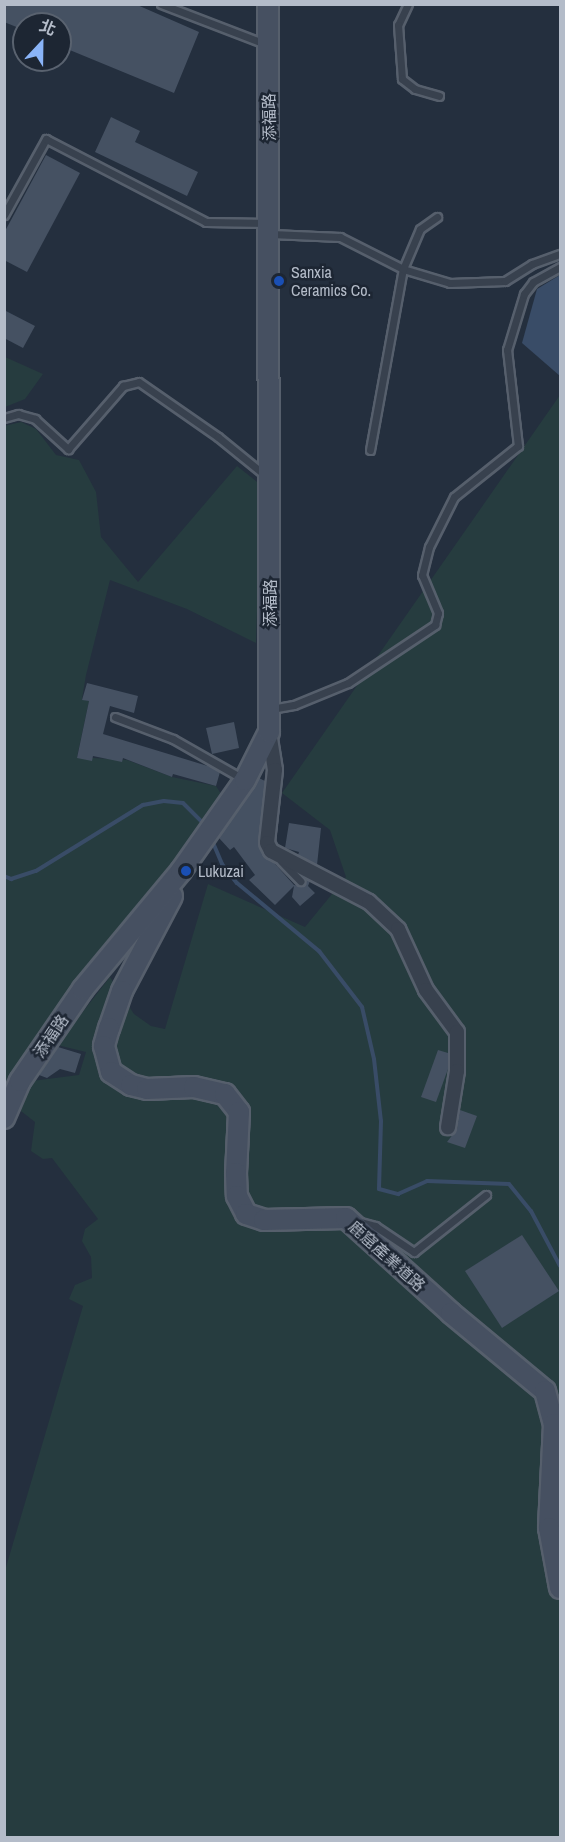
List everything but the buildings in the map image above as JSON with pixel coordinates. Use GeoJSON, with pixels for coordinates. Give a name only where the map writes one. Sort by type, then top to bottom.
{"type":"FeatureCollection","features":[{"type":"Feature","properties":{"kind":"street","name":"添福路"},"geometry":{"type":"LineString","coordinates":[[4,1118],[20,1081],[82,989],[181,872],[245,780],[269,732],[268,4]]}},
{"type":"Feature","properties":{"kind":"street"},"geometry":{"type":"LineString","coordinates":[[269,732],[275,770],[267,843],[271,851],[369,902],[398,929],[426,990],[457,1032],[457,1071],[448,1127]]}},
{"type":"Feature","properties":{"kind":"street","name":"鹿窟產業道路"},"geometry":{"type":"LineString","coordinates":[[181,872],[122,991],[109,1028],[104,1046],[111,1072],[131,1086],[147,1089],[215,1089],[234,1103],[239,1112],[237,1197],[246,1214],[264,1220],[346,1218],[451,1313],[545,1391],[554,1425],[549,1528],[561,1588]]}},
{"type":"Feature","properties":{"kind":"lane"},"geometry":{"type":"LineString","coordinates":[[161,4],[241,38],[268,45]]}},
{"type":"Feature","properties":{"kind":"lane"},"geometry":{"type":"LineString","coordinates":[[408,4],[398,25],[402,79],[415,89],[440,96]]}},
{"type":"Feature","properties":{"kind":"lane"},"geometry":{"type":"LineString","coordinates":[[4,215],[46,139],[206,222],[340,237],[430,280],[492,283],[505,281],[532,264],[561,254]]}},
{"type":"Feature","properties":{"kind":"lane"},"geometry":{"type":"LineString","coordinates":[[370,450],[404,269],[420,229],[437,217]]}},
{"type":"Feature","properties":{"kind":"lane"},"geometry":{"type":"LineString","coordinates":[[270,709],[294,705],[348,683],[435,625],[438,613],[422,575],[429,547],[454,497],[518,446],[507,350],[524,294],[533,282],[561,267]]}},
{"type":"Feature","properties":{"kind":"lane"},"geometry":{"type":"LineString","coordinates":[[4,418],[18,414],[35,419],[68,449],[123,386],[139,382],[218,437],[270,479]]}},
{"type":"Feature","properties":{"kind":"lane"},"geometry":{"type":"LineString","coordinates":[[115,717],[200,752],[245,780]]}},
{"type":"Feature","properties":{"kind":"lane"},"geometry":{"type":"LineString","coordinates":[[271,851],[300,881]]}},
{"type":"Feature","properties":{"kind":"lane"},"geometry":{"type":"LineString","coordinates":[[346,1218],[375,1226],[414,1252],[486,1195]]}},
{"type":"Feature","properties":{"kind":"green space"},"geometry":{"type":"Polygon","coordinates":[[[5,357],[43,374],[25,399],[5,407],[5,357]]]}},
{"type":"Feature","properties":{"kind":"green space"},"geometry":{"type":"Polygon","coordinates":[[[560,395],[560,1837],[5,1837],[4,1574],[83,1306],[69,1299],[75,1285],[92,1278],[91,1257],[82,1241],[85,1229],[98,1219],[52,1158],[43,1159],[31,1151],[35,1122],[17,1108],[32,1081],[79,1075],[86,1052],[57,1045],[110,977],[134,1014],[151,1026],[165,1029],[208,884],[305,927],[346,877],[330,830],[282,793],[560,395]]]}},
{"type":"Feature","properties":{"kind":"green space"},"geometry":{"type":"Polygon","coordinates":[[[21,422],[36,429],[56,455],[79,460],[96,492],[101,537],[138,582],[237,466],[261,485],[256,643],[187,609],[110,580],[86,675],[82,699],[89,701],[77,757],[127,760],[172,777],[216,786],[223,797],[166,878],[73,987],[5,1084],[4,426],[21,422]]]}},
{"type":"Feature","properties":{"kind":"water"},"geometry":{"type":"Polygon","coordinates":[[[560,275],[560,376],[522,343],[537,289],[560,275]]]}},
{"type":"Feature","properties":{"kind":"waterway"},"geometry":{"type":"LineString","coordinates":[[4,876],[11,879],[36,871],[143,805],[164,801],[183,803],[206,826]]}},
{"type":"Feature","properties":{"kind":"waterway"},"geometry":{"type":"LineString","coordinates":[[211,838],[222,864],[237,883],[319,951],[362,1007],[374,1059],[381,1121],[379,1189],[398,1194],[427,1181],[509,1184],[531,1211],[560,1266]]}},
{"type":"Feature","properties":{"kind":"place","name":"Sanxia Ceramics Co."},"geometry":{"type":"Point","coordinates":[279,281]}},
{"type":"Feature","properties":{"kind":"place","name":"Lukuzai"},"geometry":{"type":"Point","coordinates":[186,871]}}]}
